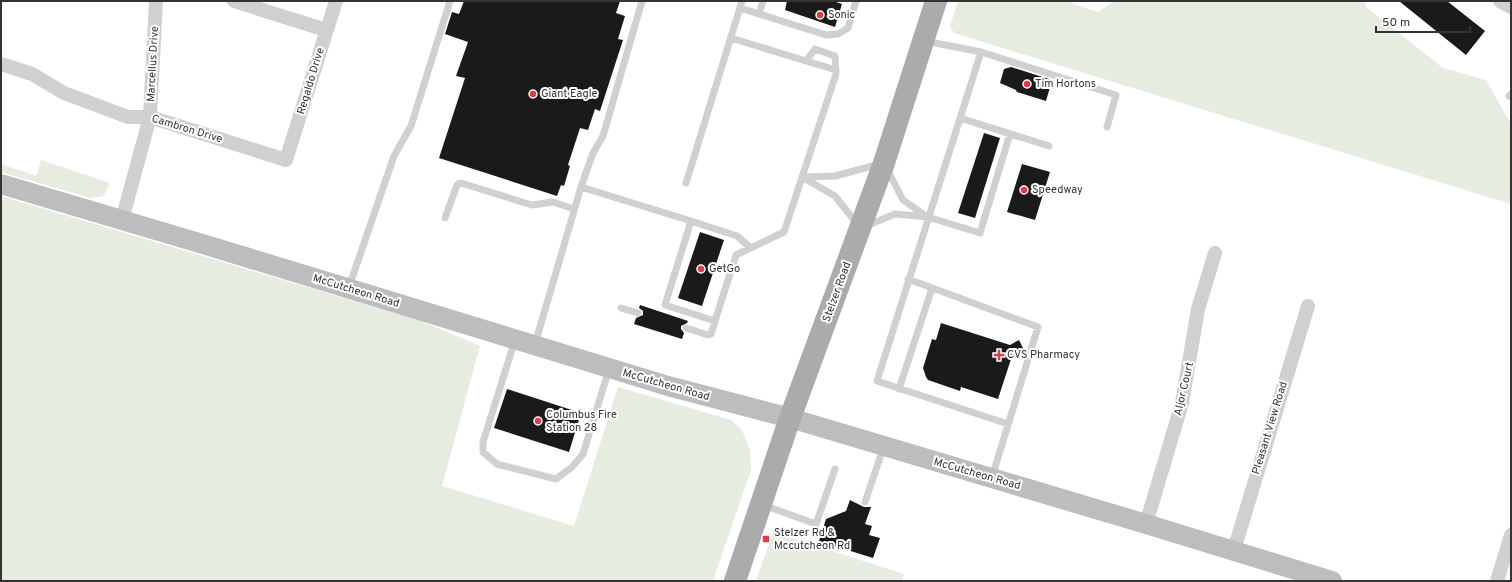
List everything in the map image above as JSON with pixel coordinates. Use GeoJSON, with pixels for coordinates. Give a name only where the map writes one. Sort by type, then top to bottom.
{"type":"FeatureCollection","features":[{"type":"Feature","properties":{"kind":"main road","name":"Stelzer Road"},"geometry":{"type":"LineString","coordinates":[[734,581],[790,418],[884,163],[936,1]]}},
{"type":"Feature","properties":{"kind":"main road","name":"McCutcheon Road"},"geometry":{"type":"LineString","coordinates":[[1,184],[668,386],[790,418],[1234,550],[1332,581]]}},
{"type":"Feature","properties":{"kind":"street","name":"Marcellus Drive"},"geometry":{"type":"LineString","coordinates":[[122,220],[150,117],[156,1]]}},
{"type":"Feature","properties":{"kind":"street"},"geometry":{"type":"LineString","coordinates":[[234,1],[326,30]]}},
{"type":"Feature","properties":{"kind":"street","name":"Regaldo Drive"},"geometry":{"type":"LineString","coordinates":[[286,160],[336,1]]}},
{"type":"Feature","properties":{"kind":"street"},"geometry":{"type":"LineString","coordinates":[[1500,1],[1511,7]]}},
{"type":"Feature","properties":{"kind":"street","name":"Cambron Drive"},"geometry":{"type":"LineString","coordinates":[[1,64],[32,74],[64,93],[128,117],[150,117],[286,160]]}},
{"type":"Feature","properties":{"kind":"street","name":"Aljor Court"},"geometry":{"type":"LineString","coordinates":[[1146,524],[1182,403],[1198,309],[1215,253]]}},
{"type":"Feature","properties":{"kind":"street","name":"Pleasant View Road"},"geometry":{"type":"LineString","coordinates":[[1234,550],[1308,306]]}},
{"type":"Feature","properties":{"kind":"street"},"geometry":{"type":"LineString","coordinates":[[1497,581],[1511,535]]}},
{"type":"Feature","properties":{"kind":"lane"},"geometry":{"type":"LineString","coordinates":[[349,289],[394,156],[411,126],[450,1]]}},
{"type":"Feature","properties":{"kind":"lane"},"geometry":{"type":"LineString","coordinates":[[534,346],[581,187],[593,152],[603,136],[642,1]]}},
{"type":"Feature","properties":{"kind":"lane"},"geometry":{"type":"LineString","coordinates":[[759,14],[763,1]]}},
{"type":"Feature","properties":{"kind":"lane"},"geometry":{"type":"LineString","coordinates":[[686,183],[741,5],[759,14],[826,35],[838,34],[848,28],[856,1]]}},
{"type":"Feature","properties":{"kind":"lane"},"geometry":{"type":"LineString","coordinates":[[731,38],[836,70]]}},
{"type":"Feature","properties":{"kind":"lane"},"geometry":{"type":"LineString","coordinates":[[923,41],[981,52],[1116,95],[1107,127]]}},
{"type":"Feature","properties":{"kind":"lane"},"geometry":{"type":"LineString","coordinates":[[686,328],[708,335],[711,334],[736,255],[784,232],[836,74],[835,56],[815,49],[806,61]]}},
{"type":"Feature","properties":{"kind":"lane"},"geometry":{"type":"LineString","coordinates":[[981,52],[877,381],[1008,424]]}},
{"type":"Feature","properties":{"kind":"lane"},"geometry":{"type":"LineString","coordinates":[[960,118],[1049,146]]}},
{"type":"Feature","properties":{"kind":"lane"},"geometry":{"type":"LineString","coordinates":[[802,177],[836,196],[860,228],[895,214],[928,217],[980,233],[1010,134]]}},
{"type":"Feature","properties":{"kind":"lane"},"geometry":{"type":"LineString","coordinates":[[802,177],[836,176],[884,163],[903,200],[928,217]]}},
{"type":"Feature","properties":{"kind":"lane"},"geometry":{"type":"LineString","coordinates":[[445,218],[457,185],[461,183],[532,205],[553,202],[574,209]]}},
{"type":"Feature","properties":{"kind":"lane"},"geometry":{"type":"LineString","coordinates":[[581,187],[737,236],[751,248]]}},
{"type":"Feature","properties":{"kind":"lane"},"geometry":{"type":"LineString","coordinates":[[691,221],[665,305],[715,321]]}},
{"type":"Feature","properties":{"kind":"lane"},"geometry":{"type":"LineString","coordinates":[[908,280],[1038,327],[992,478]]}},
{"type":"Feature","properties":{"kind":"lane"},"geometry":{"type":"LineString","coordinates":[[899,389],[932,288]]}},
{"type":"Feature","properties":{"kind":"lane"},"geometry":{"type":"LineString","coordinates":[[621,308],[638,313]]}},
{"type":"Feature","properties":{"kind":"lane"},"geometry":{"type":"LineString","coordinates":[[515,340],[484,442],[483,452],[497,464],[556,479],[572,467],[583,454],[610,368]]}},
{"type":"Feature","properties":{"kind":"lane"},"geometry":{"type":"LineString","coordinates":[[865,502],[884,446]]}},
{"type":"Feature","properties":{"kind":"lane"},"geometry":{"type":"LineString","coordinates":[[761,505],[816,524],[835,469]]}},
{"type":"Feature","properties":{"kind":"shaded area"},"geometry":{"type":"Polygon","coordinates":[[[958,1],[1071,1],[1071,3],[1098,12],[1114,1],[1366,1],[1365,6],[1443,68],[1486,80],[1509,121],[1511,120],[1511,204],[954,33],[950,26],[958,1]]]}},
{"type":"Feature","properties":{"kind":"shaded area"},"geometry":{"type":"Polygon","coordinates":[[[41,160],[110,183],[104,196],[90,198],[1,172],[1,164],[36,176],[41,160]]]}},
{"type":"Feature","properties":{"kind":"shaded area"},"geometry":{"type":"Polygon","coordinates":[[[1,196],[421,321],[480,346],[442,486],[574,526],[618,387],[731,420],[742,430],[750,450],[751,470],[713,581],[1,581],[1,196]]]}},
{"type":"Feature","properties":{"kind":"shaded area"},"geometry":{"type":"Polygon","coordinates":[[[773,532],[904,574],[902,581],[756,581],[773,532]]]}},
{"type":"Feature","properties":{"kind":"building","name":"Giant Eagle"},"geometry":{"type":"Polygon","coordinates":[[[464,1],[620,1],[616,13],[625,16],[618,39],[623,40],[600,111],[595,109],[588,130],[580,128],[568,165],[570,166],[564,186],[561,185],[557,196],[439,158],[465,78],[456,76],[468,42],[445,34],[452,12],[459,14],[464,1]]]}},
{"type":"Feature","properties":{"kind":"building","name":"Sonic"},"geometry":{"type":"Polygon","coordinates":[[[787,1],[833,1],[842,4],[835,27],[785,10],[787,1]]]}},
{"type":"Feature","properties":{"kind":"building"},"geometry":{"type":"Polygon","coordinates":[[[1399,1],[1447,1],[1485,31],[1466,55],[1399,1]]]}},
{"type":"Feature","properties":{"kind":"building","name":"Tim Hortons"},"geometry":{"type":"Polygon","coordinates":[[[1011,67],[1052,80],[1046,101],[1017,92],[1016,90],[1000,83],[1004,69],[1011,67]]]}},
{"type":"Feature","properties":{"kind":"building"},"geometry":{"type":"Polygon","coordinates":[[[984,133],[1000,138],[975,218],[958,213],[984,133]]]}},
{"type":"Feature","properties":{"kind":"building"},"geometry":{"type":"Polygon","coordinates":[[[1022,164],[1050,172],[1035,220],[1007,212],[1022,164]]]}},
{"type":"Feature","properties":{"kind":"building","name":"GetGo"},"geometry":{"type":"Polygon","coordinates":[[[700,232],[724,240],[702,306],[678,298],[700,232]]]}},
{"type":"Feature","properties":{"kind":"building"},"geometry":{"type":"Polygon","coordinates":[[[640,305],[688,321],[681,326],[684,333],[682,339],[634,324],[636,318],[643,315],[643,311],[639,308],[640,305]]]}},
{"type":"Feature","properties":{"kind":"building","name":"CVS Pharmacy"},"geometry":{"type":"Polygon","coordinates":[[[941,323],[1010,345],[1019,340],[1024,350],[1012,356],[998,399],[961,387],[960,391],[928,380],[923,368],[932,339],[936,340],[941,323]]]}},
{"type":"Feature","properties":{"kind":"building","name":"Columbus Fire Station 28"},"geometry":{"type":"Polygon","coordinates":[[[507,389],[581,413],[569,452],[494,428],[507,389]]]}},
{"type":"Feature","properties":{"kind":"building"},"geometry":{"type":"Polygon","coordinates":[[[850,500],[864,507],[871,507],[865,524],[872,526],[869,535],[880,538],[873,558],[819,541],[826,519],[846,511],[850,500]]]}},
{"type":"Feature","properties":{"kind":"place","name":"Sonic"},"geometry":{"type":"Point","coordinates":[820,15]}},
{"type":"Feature","properties":{"kind":"place","name":"Tim Hortons"},"geometry":{"type":"Point","coordinates":[1027,84]}},
{"type":"Feature","properties":{"kind":"place","name":"Giant Eagle"},"geometry":{"type":"Point","coordinates":[533,94]}},
{"type":"Feature","properties":{"kind":"place","name":"Speedway"},"geometry":{"type":"Point","coordinates":[1024,190]}},
{"type":"Feature","properties":{"kind":"place","name":"GetGo"},"geometry":{"type":"Point","coordinates":[701,269]}},
{"type":"Feature","properties":{"kind":"place","name":"CVS Pharmacy"},"geometry":{"type":"Point","coordinates":[999,355]}},
{"type":"Feature","properties":{"kind":"place","name":"Columbus Fire Station 28"},"geometry":{"type":"Point","coordinates":[538,421]}},
{"type":"Feature","properties":{"kind":"place","name":"Stelzer Rd & Mccutcheon Rd"},"geometry":{"type":"Point","coordinates":[766,539]}}]}
